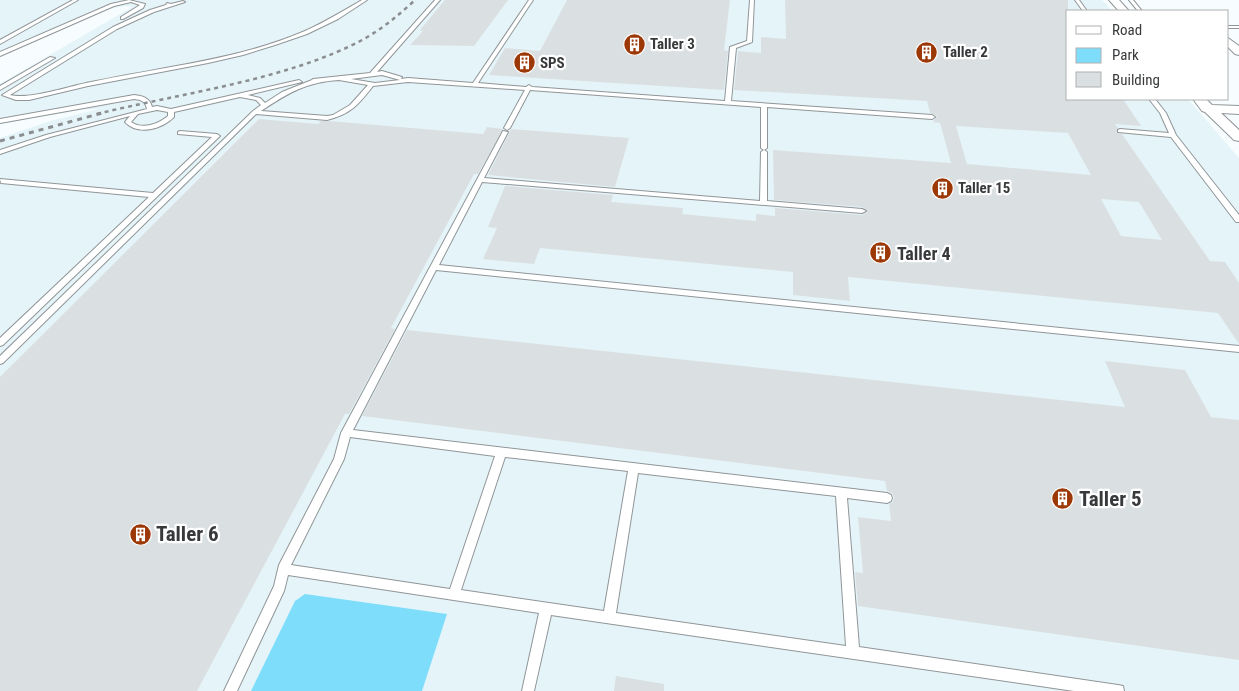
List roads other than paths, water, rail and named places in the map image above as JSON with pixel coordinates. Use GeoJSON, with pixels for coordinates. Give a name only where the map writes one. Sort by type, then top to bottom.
{"type":"FeatureCollection","features":[{"type":"Feature","properties":{"kind":"street"},"geometry":{"type":"LineString","coordinates":[[1114,0],[1123,10]]}},
{"type":"Feature","properties":{"kind":"street"},"geometry":{"type":"LineString","coordinates":[[1229,42],[1239,52]]}},
{"type":"Feature","properties":{"kind":"street"},"geometry":{"type":"LineString","coordinates":[[1203,103],[1239,110]]}},
{"type":"Feature","properties":{"kind":"street"},"geometry":{"type":"LineString","coordinates":[[1203,103],[1239,137]]}},
{"type":"Feature","properties":{"kind":"lane"},"geometry":{"type":"LineString","coordinates":[[0,42],[76,0]]}},
{"type":"Feature","properties":{"kind":"lane"},"geometry":{"type":"LineString","coordinates":[[108,7],[108,2],[111,0]]}},
{"type":"Feature","properties":{"kind":"lane"},"geometry":{"type":"LineString","coordinates":[[176,0],[115,28],[5,95],[16,98],[29,98],[110,79],[186,67],[247,52],[305,32],[330,21],[365,0]]}},
{"type":"Feature","properties":{"kind":"lane"},"geometry":{"type":"LineString","coordinates":[[255,112],[327,118],[338,116],[353,109],[369,80],[438,0]]}},
{"type":"Feature","properties":{"kind":"lane"},"geometry":{"type":"LineString","coordinates":[[475,84],[531,0]]}},
{"type":"Feature","properties":{"kind":"lane"},"geometry":{"type":"LineString","coordinates":[[728,102],[733,47],[749,42],[752,0]]}},
{"type":"Feature","properties":{"kind":"lane"},"geometry":{"type":"LineString","coordinates":[[1131,0],[1139,10]]}},
{"type":"Feature","properties":{"kind":"lane"},"geometry":{"type":"LineString","coordinates":[[0,54],[108,7],[123,2],[140,2],[143,4],[136,10],[0,88]]}},
{"type":"Feature","properties":{"kind":"lane"},"geometry":{"type":"LineString","coordinates":[[136,10],[183,2]]}},
{"type":"Feature","properties":{"kind":"lane"},"geometry":{"type":"LineString","coordinates":[[382,65],[382,73]]}},
{"type":"Feature","properties":{"kind":"lane"},"geometry":{"type":"LineString","coordinates":[[369,80],[382,73],[408,80],[529,87],[932,117]]}},
{"type":"Feature","properties":{"kind":"lane"},"geometry":{"type":"LineString","coordinates":[[386,83],[391,78],[390,76]]}},
{"type":"Feature","properties":{"kind":"lane"},"geometry":{"type":"LineString","coordinates":[[0,152],[48,136],[104,123],[150,108],[163,108],[171,111],[229,96],[321,79],[369,80],[386,83],[408,80]]}},
{"type":"Feature","properties":{"kind":"lane"},"geometry":{"type":"LineString","coordinates":[[0,360],[255,112],[293,89],[321,79]]}},
{"type":"Feature","properties":{"kind":"lane"},"geometry":{"type":"LineString","coordinates":[[230,691],[280,587],[283,569],[338,459],[346,432],[529,87]]}},
{"type":"Feature","properties":{"kind":"lane"},"geometry":{"type":"LineString","coordinates":[[229,96],[253,97],[264,105]]}},
{"type":"Feature","properties":{"kind":"lane"},"geometry":{"type":"LineString","coordinates":[[0,121],[134,98],[142,98],[148,102],[150,108]]}},
{"type":"Feature","properties":{"kind":"lane"},"geometry":{"type":"LineString","coordinates":[[1153,100],[1171,126],[1173,134],[1239,220]]}},
{"type":"Feature","properties":{"kind":"lane"},"geometry":{"type":"LineString","coordinates":[[763,203],[764,105]]}},
{"type":"Feature","properties":{"kind":"lane"},"geometry":{"type":"LineString","coordinates":[[104,123],[130,125],[140,128],[155,126],[168,120],[172,114],[171,111]]}},
{"type":"Feature","properties":{"kind":"lane"},"geometry":{"type":"LineString","coordinates":[[130,125],[128,122],[136,113]]}},
{"type":"Feature","properties":{"kind":"lane"},"geometry":{"type":"LineString","coordinates":[[1120,131],[1173,134]]}},
{"type":"Feature","properties":{"kind":"lane"},"geometry":{"type":"LineString","coordinates":[[0,342],[217,136],[180,133]]}},
{"type":"Feature","properties":{"kind":"lane"},"geometry":{"type":"LineString","coordinates":[[480,180],[862,211]]}},
{"type":"Feature","properties":{"kind":"lane"},"geometry":{"type":"LineString","coordinates":[[1,181],[155,195]]}},
{"type":"Feature","properties":{"kind":"lane"},"geometry":{"type":"LineString","coordinates":[[695,197],[696,189]]}},
{"type":"Feature","properties":{"kind":"lane"},"geometry":{"type":"LineString","coordinates":[[434,267],[1239,349]]}},
{"type":"Feature","properties":{"kind":"lane"},"geometry":{"type":"LineString","coordinates":[[346,432],[501,453],[887,498]]}},
{"type":"Feature","properties":{"kind":"lane"},"geometry":{"type":"LineString","coordinates":[[454,596],[501,453]]}},
{"type":"Feature","properties":{"kind":"lane"},"geometry":{"type":"LineString","coordinates":[[609,618],[634,467]]}},
{"type":"Feature","properties":{"kind":"lane"},"geometry":{"type":"LineString","coordinates":[[841,492],[853,652]]}},
{"type":"Feature","properties":{"kind":"lane"},"geometry":{"type":"LineString","coordinates":[[283,569],[454,596],[1118,691]]}},
{"type":"Feature","properties":{"kind":"lane"},"geometry":{"type":"LineString","coordinates":[[528,691],[546,609]]}},
{"type":"Feature","properties":{"kind":"railway"},"geometry":{"type":"LineString","coordinates":[[97,114],[234,84],[302,65],[364,39],[391,21],[415,0]]}},
{"type":"Feature","properties":{"kind":"railway"},"geometry":{"type":"LineString","coordinates":[[0,141],[102,113]]}},
{"type":"Feature","properties":{"kind":"place","name":"Taller 3"},"geometry":{"type":"Point","coordinates":[634,44]}},
{"type":"Feature","properties":{"kind":"place","name":"Taller 2"},"geometry":{"type":"Point","coordinates":[927,52]}},
{"type":"Feature","properties":{"kind":"place","name":"SPS"},"geometry":{"type":"Point","coordinates":[524,63]}},
{"type":"Feature","properties":{"kind":"place","name":"Taller 15"},"geometry":{"type":"Point","coordinates":[942,188]}},
{"type":"Feature","properties":{"kind":"place","name":"Taller 4"},"geometry":{"type":"Point","coordinates":[881,253]}},
{"type":"Feature","properties":{"kind":"place","name":"Taller 5"},"geometry":{"type":"Point","coordinates":[1063,499]}},
{"type":"Feature","properties":{"kind":"place","name":"Taller 6"},"geometry":{"type":"Point","coordinates":[140,534]}}]}
